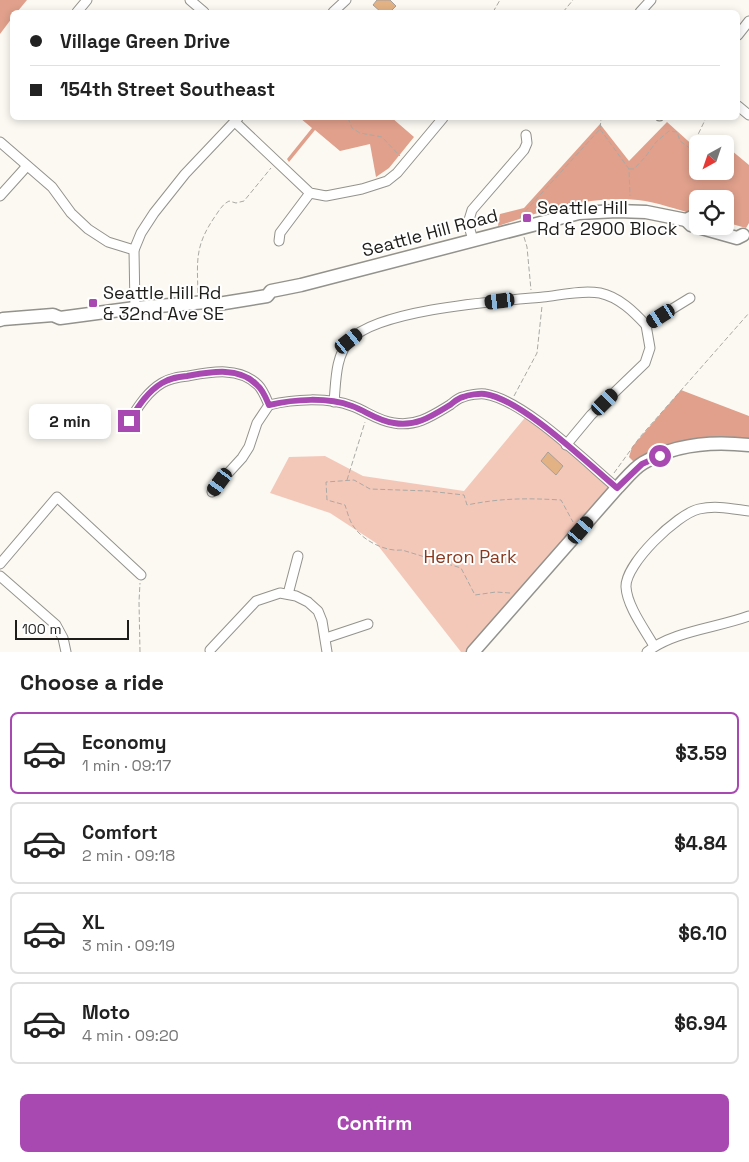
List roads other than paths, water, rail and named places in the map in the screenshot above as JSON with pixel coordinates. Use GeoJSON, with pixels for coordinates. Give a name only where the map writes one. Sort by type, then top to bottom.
{"type":"FeatureCollection","features":[{"type":"Feature","properties":{"kind":"main road","name":"Seattle Hill Road"},"geometry":{"type":"LineString","coordinates":[[0,322],[5,325],[24,326],[55,323],[60,318],[202,298],[212,305],[267,296],[272,291],[579,212],[646,212],[689,219]]}},
{"type":"Feature","properties":{"kind":"main road","name":"Seattle Hill Road"},"geometry":{"type":"LineString","coordinates":[[734,229],[746,236]]}},
{"type":"Feature","properties":{"kind":"main road","name":"Seattle Hill Road"},"geometry":{"type":"LineString","coordinates":[[726,235],[737,238],[746,236]]}},
{"type":"Feature","properties":{"kind":"main road"},"geometry":{"type":"LineString","coordinates":[[473,652],[617,488],[642,464],[677,448],[707,444],[749,445]]}},
{"type":"Feature","properties":{"kind":"street"},"geometry":{"type":"LineString","coordinates":[[79,10],[87,0]]}},
{"type":"Feature","properties":{"kind":"street"},"geometry":{"type":"LineString","coordinates":[[642,10],[651,0]]}},
{"type":"Feature","properties":{"kind":"street"},"geometry":{"type":"LineString","coordinates":[[740,33],[749,22]]}},
{"type":"Feature","properties":{"kind":"street"},"geometry":{"type":"LineString","coordinates":[[136,308],[134,250],[146,226],[180,180],[204,152],[236,120],[310,193],[326,196],[362,189],[387,181],[406,162],[441,120]]}},
{"type":"Feature","properties":{"kind":"street"},"geometry":{"type":"LineString","coordinates":[[473,240],[468,223],[472,210],[524,150],[527,143],[526,135]]}},
{"type":"Feature","properties":{"kind":"street"},"geometry":{"type":"LineString","coordinates":[[0,142],[52,187],[71,213],[88,229],[108,242],[134,250]]}},
{"type":"Feature","properties":{"kind":"street"},"geometry":{"type":"LineString","coordinates":[[0,196],[27,166]]}},
{"type":"Feature","properties":{"kind":"street"},"geometry":{"type":"LineString","coordinates":[[279,242],[280,233],[310,193]]}},
{"type":"Feature","properties":{"kind":"street"},"geometry":{"type":"LineString","coordinates":[[334,402],[341,354],[349,341],[363,330],[377,324],[438,308],[600,293],[618,300],[633,311],[646,325],[650,348],[645,363],[591,416],[566,445]]}},
{"type":"Feature","properties":{"kind":"street"},"geometry":{"type":"LineString","coordinates":[[646,325],[690,298]]}},
{"type":"Feature","properties":{"kind":"street"},"geometry":{"type":"LineString","coordinates":[[129,421],[148,394],[161,383],[172,378],[206,372],[224,371],[250,378],[259,386],[269,405]]}},
{"type":"Feature","properties":{"kind":"street"},"geometry":{"type":"LineString","coordinates":[[212,492],[242,458],[257,423],[269,405],[295,400],[334,402],[350,405],[377,419],[394,423],[412,423],[428,419],[463,397],[484,394],[510,403],[528,414],[617,488]]}},
{"type":"Feature","properties":{"kind":"street"},"geometry":{"type":"LineString","coordinates":[[0,564],[57,497],[141,575]]}},
{"type":"Feature","properties":{"kind":"street"},"geometry":{"type":"LineString","coordinates":[[749,512],[722,507],[700,509],[686,513],[657,537],[629,573],[626,586],[628,598],[650,649],[695,630],[730,623],[749,616]]}},
{"type":"Feature","properties":{"kind":"street"},"geometry":{"type":"LineString","coordinates":[[288,594],[298,556]]}},
{"type":"Feature","properties":{"kind":"street"},"geometry":{"type":"LineString","coordinates":[[0,576],[56,625],[63,638],[66,652]]}},
{"type":"Feature","properties":{"kind":"street"},"geometry":{"type":"LineString","coordinates":[[210,650],[256,601],[280,593],[296,596],[308,602],[318,611],[322,621],[328,652]]}},
{"type":"Feature","properties":{"kind":"street"},"geometry":{"type":"LineString","coordinates":[[326,638],[368,624]]}},
{"type":"Feature","properties":{"kind":"place","name":"Seattle Hill Rd & 2900 Block"},"geometry":{"type":"Point","coordinates":[527,218]}},
{"type":"Feature","properties":{"kind":"place","name":"Seattle Hill Rd & 32nd Ave SE"},"geometry":{"type":"Point","coordinates":[93,303]}},
{"type":"Feature","properties":{"kind":"park label","name":"Heron Park"},"geometry":{"type":"Point","coordinates":[470,557]}}]}
